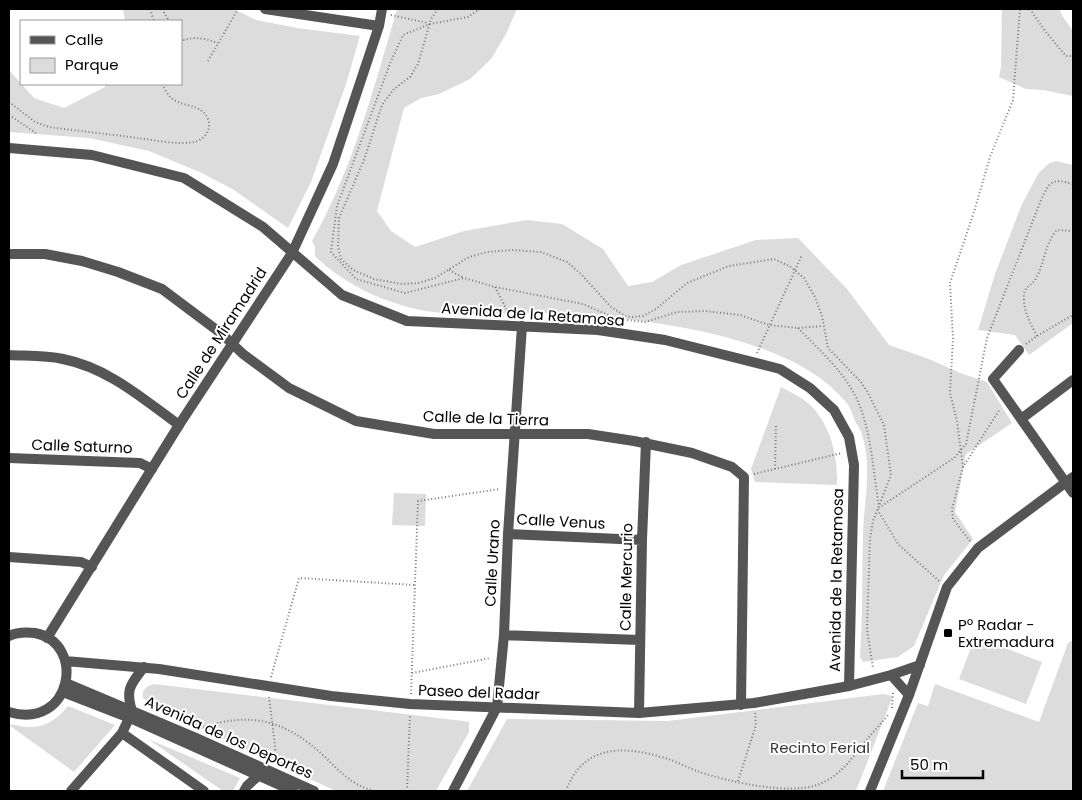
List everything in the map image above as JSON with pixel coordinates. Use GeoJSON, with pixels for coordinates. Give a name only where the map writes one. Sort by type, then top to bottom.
{"type":"FeatureCollection","features":[{"type":"Feature","properties":{"kind":"street"},"geometry":{"type":"LineString","coordinates":[[265,9],[378,26]]}},
{"type":"Feature","properties":{"kind":"street","name":"Calle de Miramadrid"},"geometry":{"type":"LineString","coordinates":[[47,638],[179,425],[292,253],[334,164],[378,26],[381,11]]}},
{"type":"Feature","properties":{"kind":"street","name":"Avenida de la Retamosa"},"geometry":{"type":"LineString","coordinates":[[9,148],[92,155],[184,178],[263,227],[342,295],[407,322],[598,330],[665,340],[780,369],[810,388],[834,410],[849,437],[854,465],[848,686]]}},
{"type":"Feature","properties":{"kind":"street","name":"Calle de la Tierra"},"geometry":{"type":"LineString","coordinates":[[9,254],[45,254],[82,261],[118,272],[162,289],[222,334],[243,354],[290,388],[356,421],[434,434],[588,434],[646,442],[692,453],[732,467],[744,476]]}},
{"type":"Feature","properties":{"kind":"street","name":"Calle Urano"},"geometry":{"type":"LineString","coordinates":[[453,791],[497,707],[504,635],[508,534],[516,434],[519,326]]}},
{"type":"Feature","properties":{"kind":"street"},"geometry":{"type":"LineString","coordinates":[[1019,350],[993,379],[1021,419],[1070,479],[1073,493]]}},
{"type":"Feature","properties":{"kind":"street"},"geometry":{"type":"LineString","coordinates":[[9,355],[62,358],[95,368],[123,384],[179,425]]}},
{"type":"Feature","properties":{"kind":"street"},"geometry":{"type":"LineString","coordinates":[[1021,419],[1073,380]]}},
{"type":"Feature","properties":{"kind":"street","name":"Calle Mercurio"},"geometry":{"type":"LineString","coordinates":[[639,713],[646,442]]}},
{"type":"Feature","properties":{"kind":"street","name":"Calle Saturno"},"geometry":{"type":"LineString","coordinates":[[9,458],[140,463],[152,469]]}},
{"type":"Feature","properties":{"kind":"street"},"geometry":{"type":"LineString","coordinates":[[741,705],[744,476]]}},
{"type":"Feature","properties":{"kind":"street"},"geometry":{"type":"LineString","coordinates":[[870,791],[909,695],[947,587],[978,548],[1070,479]]}},
{"type":"Feature","properties":{"kind":"street","name":"Calle Venus"},"geometry":{"type":"LineString","coordinates":[[508,534],[642,540]]}},
{"type":"Feature","properties":{"kind":"street"},"geometry":{"type":"LineString","coordinates":[[9,557],[80,562],[92,567]]}},
{"type":"Feature","properties":{"kind":"street"},"geometry":{"type":"LineString","coordinates":[[9,636],[25,632],[47,638],[58,647],[65,661],[67,671],[64,688],[56,702],[46,710],[34,715],[21,715],[9,712]]}},
{"type":"Feature","properties":{"kind":"street"},"geometry":{"type":"LineString","coordinates":[[504,635],[640,640]]}},
{"type":"Feature","properties":{"kind":"street","name":"Paseo del Radar"},"geometry":{"type":"LineString","coordinates":[[65,661],[144,667],[331,696],[410,704],[639,713],[754,704],[875,680],[920,665]]}},
{"type":"Feature","properties":{"kind":"street"},"geometry":{"type":"LineString","coordinates":[[71,791],[122,733],[131,714],[128,694],[134,680],[144,667]]}},
{"type":"Feature","properties":{"kind":"street"},"geometry":{"type":"LineString","coordinates":[[891,675],[909,695]]}},
{"type":"Feature","properties":{"kind":"street","name":"Avenida de los Deportes"},"geometry":{"type":"LineString","coordinates":[[64,688],[194,736],[314,791]]}},
{"type":"Feature","properties":{"kind":"street","name":"Avenida de los Deportes"},"geometry":{"type":"LineString","coordinates":[[131,714],[293,791]]}},
{"type":"Feature","properties":{"kind":"street"},"geometry":{"type":"LineString","coordinates":[[122,733],[204,791]]}},
{"type":"Feature","properties":{"kind":"street"},"geometry":{"type":"LineString","coordinates":[[244,791],[259,775]]}},
{"type":"Feature","properties":{"kind":"path"},"geometry":{"type":"LineString","coordinates":[[162,9],[168,20]]}},
{"type":"Feature","properties":{"kind":"path"},"geometry":{"type":"LineString","coordinates":[[208,60],[238,9]]}},
{"type":"Feature","properties":{"kind":"path"},"geometry":{"type":"LineString","coordinates":[[438,9],[430,24],[418,64],[410,76],[394,89],[382,105],[364,160],[339,218],[338,254],[344,264],[385,282],[402,284],[418,283],[435,278],[469,257],[487,252],[512,250],[541,252],[567,262],[581,274],[610,306],[625,316],[632,318],[644,316],[656,310],[687,283],[729,266],[774,259],[795,270],[804,278],[815,297],[828,348],[864,386],[874,402],[884,425],[891,470],[890,480],[873,522],[870,540],[867,629],[875,680]]}},
{"type":"Feature","properties":{"kind":"path"},"geometry":{"type":"LineString","coordinates":[[464,278],[405,293],[356,279],[331,252],[336,206],[391,61],[403,35],[430,24],[468,17],[480,9]]}},
{"type":"Feature","properties":{"kind":"path"},"geometry":{"type":"LineString","coordinates":[[963,467],[957,422],[950,393],[953,338],[950,282],[974,212],[990,157],[1013,100],[1020,9]]}},
{"type":"Feature","properties":{"kind":"path"},"geometry":{"type":"LineString","coordinates":[[1030,9],[1066,56],[1073,56]]}},
{"type":"Feature","properties":{"kind":"path"},"geometry":{"type":"LineString","coordinates":[[381,11],[430,24]]}},
{"type":"Feature","properties":{"kind":"path"},"geometry":{"type":"LineString","coordinates":[[182,38],[184,40],[201,38],[218,43]]}},
{"type":"Feature","properties":{"kind":"path"},"geometry":{"type":"LineString","coordinates":[[9,102],[35,122],[49,127],[169,142],[194,142],[206,136],[209,123],[207,117],[198,108],[174,101],[162,85]]}},
{"type":"Feature","properties":{"kind":"path"},"geometry":{"type":"LineString","coordinates":[[9,115],[36,133]]}},
{"type":"Feature","properties":{"kind":"path"},"geometry":{"type":"LineString","coordinates":[[878,508],[954,458],[966,444],[987,338],[1041,200],[1048,185],[1054,182],[1073,184]]}},
{"type":"Feature","properties":{"kind":"path"},"geometry":{"type":"LineString","coordinates":[[1037,336],[1026,312],[1023,298],[1027,286],[1034,281],[1050,236],[1056,230],[1073,231]]}},
{"type":"Feature","properties":{"kind":"path"},"geometry":{"type":"LineString","coordinates":[[753,362],[802,255]]}},
{"type":"Feature","properties":{"kind":"path"},"geometry":{"type":"LineString","coordinates":[[450,270],[464,278],[495,287],[583,304],[617,319],[645,322],[677,312],[706,310],[740,315],[769,325],[798,328],[823,326]]}},
{"type":"Feature","properties":{"kind":"path"},"geometry":{"type":"LineString","coordinates":[[495,287],[519,326]]}},
{"type":"Feature","properties":{"kind":"path"},"geometry":{"type":"LineString","coordinates":[[1019,350],[1037,336],[1073,315]]}},
{"type":"Feature","properties":{"kind":"path"},"geometry":{"type":"LineString","coordinates":[[798,328],[840,373],[858,403],[870,445],[878,508],[898,544],[947,587]]}},
{"type":"Feature","properties":{"kind":"path"},"geometry":{"type":"LineString","coordinates":[[978,548],[952,519],[952,509],[963,467],[1007,399]]}},
{"type":"Feature","properties":{"kind":"path"},"geometry":{"type":"LineString","coordinates":[[775,469],[776,425]]}},
{"type":"Feature","properties":{"kind":"path"},"geometry":{"type":"LineString","coordinates":[[744,476],[851,450]]}},
{"type":"Feature","properties":{"kind":"path"},"geometry":{"type":"LineString","coordinates":[[407,791],[418,501],[511,487]]}},
{"type":"Feature","properties":{"kind":"path"},"geometry":{"type":"LineString","coordinates":[[276,754],[268,686],[299,578],[415,585]]}},
{"type":"Feature","properties":{"kind":"path"},"geometry":{"type":"LineString","coordinates":[[412,673],[502,656]]}},
{"type":"Feature","properties":{"kind":"path"},"geometry":{"type":"LineString","coordinates":[[566,791],[575,771],[584,763],[599,754],[617,751],[640,752],[662,757],[700,772],[738,781],[796,790],[816,786],[836,776],[851,761],[864,742],[891,712],[893,688]]}},
{"type":"Feature","properties":{"kind":"path"},"geometry":{"type":"LineString","coordinates":[[738,781],[756,725],[754,704]]}},
{"type":"Feature","properties":{"kind":"path"},"geometry":{"type":"LineString","coordinates":[[194,736],[200,728],[221,722],[249,719],[272,722],[309,743],[351,781],[361,787],[374,791]]}},
{"type":"Feature","properties":{"kind":"green space"},"geometry":{"type":"Polygon","coordinates":[[[123,9],[234,9],[256,20],[297,28],[360,36],[346,84],[311,182],[288,228],[234,190],[202,173],[149,151],[89,138],[9,132],[9,70],[20,82],[20,85],[22,85],[34,98],[64,108],[106,85],[182,85],[182,20],[125,20],[123,9]]]}},
{"type":"Feature","properties":{"kind":"green space"},"geometry":{"type":"Polygon","coordinates":[[[397,9],[517,9],[506,34],[491,59],[470,79],[439,94],[421,98],[404,108],[377,211],[391,231],[415,247],[464,231],[527,220],[562,224],[603,249],[628,286],[652,282],[681,265],[756,240],[798,238],[847,289],[889,345],[987,382],[1012,423],[966,454],[955,512],[973,539],[944,575],[914,646],[898,657],[863,662],[860,657],[863,533],[867,473],[866,450],[861,432],[845,401],[819,378],[786,359],[749,344],[665,324],[584,315],[549,313],[449,314],[416,309],[388,301],[362,289],[337,274],[315,256],[315,247],[312,241],[351,157],[371,98],[397,9]]]}},
{"type":"Feature","properties":{"kind":"green space"},"geometry":{"type":"Polygon","coordinates":[[[1002,9],[1059,9],[1073,31],[1073,96],[1043,90],[1026,89],[999,77],[1001,67],[1002,9]]]}},
{"type":"Feature","properties":{"kind":"green space"},"geometry":{"type":"Polygon","coordinates":[[[1056,161],[1073,165],[1073,323],[1029,355],[1015,335],[978,330],[995,274],[1022,204],[1038,174],[1048,164],[1056,161]]]}},
{"type":"Feature","properties":{"kind":"green space"},"geometry":{"type":"Polygon","coordinates":[[[781,387],[799,396],[811,405],[820,417],[833,445],[837,485],[755,482],[751,469],[781,387]]]}},
{"type":"Feature","properties":{"kind":"green space"},"geometry":{"type":"Polygon","coordinates":[[[394,493],[426,494],[425,526],[392,525],[394,493]]]}},
{"type":"Feature","properties":{"kind":"green space"},"geometry":{"type":"Polygon","coordinates":[[[975,637],[1042,662],[1026,704],[959,679],[975,637]]]}},
{"type":"Feature","properties":{"kind":"green space"},"geometry":{"type":"Polygon","coordinates":[[[1073,640],[1073,791],[883,791],[918,703],[928,706],[935,684],[1039,722],[1068,643],[1073,640]]]}},
{"type":"Feature","properties":{"kind":"green space"},"geometry":{"type":"Polygon","coordinates":[[[154,684],[463,721],[469,722],[469,732],[436,791],[336,791],[156,708],[143,698],[143,691],[148,686],[154,684]]]}},
{"type":"Feature","properties":{"kind":"green space","name":"Recinto Ferial"},"geometry":{"type":"Polygon","coordinates":[[[883,694],[893,696],[856,791],[467,791],[507,719],[668,721],[883,694]]]}},
{"type":"Feature","properties":{"kind":"green space"},"geometry":{"type":"Polygon","coordinates":[[[68,706],[115,725],[74,772],[9,725],[37,727],[57,717],[68,706]]]}},
{"type":"Feature","properties":{"kind":"green space"},"geometry":{"type":"Polygon","coordinates":[[[148,739],[240,778],[233,791],[223,791],[148,739]]]}},
{"type":"Feature","properties":{"kind":"place","name":"Pº Radar - Extremadura"},"geometry":{"type":"Point","coordinates":[948,633]}}]}
